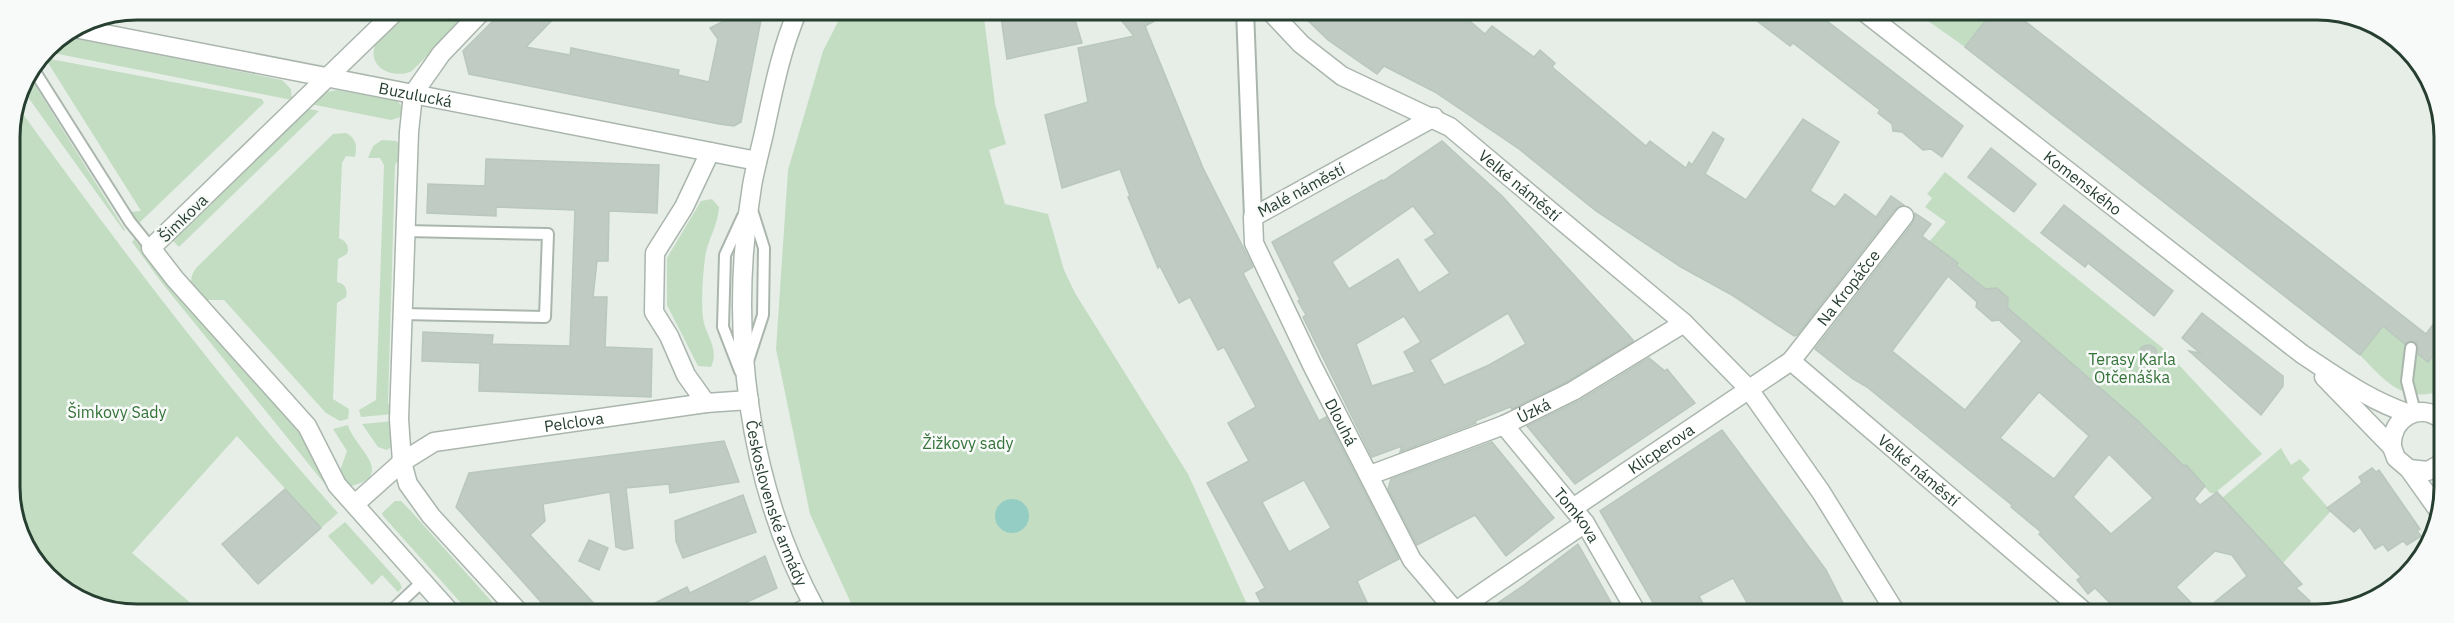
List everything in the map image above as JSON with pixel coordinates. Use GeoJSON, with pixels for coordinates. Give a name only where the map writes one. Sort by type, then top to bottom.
{"type":"FeatureCollection","features":[{"type":"Feature","properties":{"kind":"street","name":"Šimkova"},"geometry":{"type":"LineString","coordinates":[[387,20],[151,248],[175,279],[307,426],[337,485],[443,604]]}},
{"type":"Feature","properties":{"kind":"street"},"geometry":{"type":"LineString","coordinates":[[473,20],[441,54],[413,94],[409,132],[399,419],[402,462],[408,484],[424,507],[512,604]]}},
{"type":"Feature","properties":{"kind":"street","name":"Československé armády"},"geometry":{"type":"LineString","coordinates":[[794,20],[782,54],[757,161],[750,202],[744,281],[746,370],[755,441],[766,482],[808,604]]}},
{"type":"Feature","properties":{"kind":"street","name":"Malé náměstí"},"geometry":{"type":"LineString","coordinates":[[1245,20],[1253,218],[1434,117]]}},
{"type":"Feature","properties":{"kind":"street"},"geometry":{"type":"LineString","coordinates":[[1278,20],[1300,44],[1342,76],[1371,92],[1434,117]]}},
{"type":"Feature","properties":{"kind":"street","name":"Komenského"},"geometry":{"type":"LineString","coordinates":[[1875,20],[2302,354],[2387,406],[2423,412]]}},
{"type":"Feature","properties":{"kind":"street","name":"Buzulucká"},"geometry":{"type":"LineString","coordinates":[[87,31],[757,161]]}},
{"type":"Feature","properties":{"kind":"street","name":"Velké náměstí"},"geometry":{"type":"LineString","coordinates":[[1434,117],[1450,127],[1684,323],[1748,388],[1827,502],[1890,603]]}},
{"type":"Feature","properties":{"kind":"street"},"geometry":{"type":"LineString","coordinates":[[706,403],[686,375],[669,336],[654,312],[654,265],[655,253],[684,207],[710,152]]}},
{"type":"Feature","properties":{"kind":"street","name":"Na Kropáčce"},"geometry":{"type":"LineString","coordinates":[[1791,361],[1904,216]]}},
{"type":"Feature","properties":{"kind":"street","name":"Dlouhá"},"geometry":{"type":"LineString","coordinates":[[1253,218],[1254,243],[1312,365],[1412,560],[1449,603]]}},
{"type":"Feature","properties":{"kind":"street","name":"Úzká"},"geometry":{"type":"LineString","coordinates":[[1370,475],[1504,425],[1573,391],[1684,323]]}},
{"type":"Feature","properties":{"kind":"street","name":"Komenského"},"geometry":{"type":"LineString","coordinates":[[2302,354],[2392,447],[2396,458],[2409,469],[2433,503]]}},
{"type":"Feature","properties":{"kind":"street"},"geometry":{"type":"LineString","coordinates":[[1748,388],[1791,361]]}},
{"type":"Feature","properties":{"kind":"street","name":"Velké náměstí"},"geometry":{"type":"LineString","coordinates":[[1791,361],[2073,603]]}},
{"type":"Feature","properties":{"kind":"street","name":"Klicperova"},"geometry":{"type":"LineString","coordinates":[[1573,508],[1748,388]]}},
{"type":"Feature","properties":{"kind":"street","name":"Pelclova"},"geometry":{"type":"LineString","coordinates":[[402,462],[434,442],[748,395]]}},
{"type":"Feature","properties":{"kind":"street"},"geometry":{"type":"LineString","coordinates":[[2392,447],[2394,429],[2423,412]]}},
{"type":"Feature","properties":{"kind":"street","name":"Tomkova"},"geometry":{"type":"LineString","coordinates":[[1504,425],[1585,523],[1631,603]]}},
{"type":"Feature","properties":{"kind":"street"},"geometry":{"type":"LineString","coordinates":[[354,504],[402,462]]}},
{"type":"Feature","properties":{"kind":"street"},"geometry":{"type":"LineString","coordinates":[[2409,469],[2428,471],[2434,468]]}},
{"type":"Feature","properties":{"kind":"street"},"geometry":{"type":"LineString","coordinates":[[1468,603],[1585,523]]}},
{"type":"Feature","properties":{"kind":"lane"},"geometry":{"type":"LineString","coordinates":[[37,74],[130,222],[151,248]]}},
{"type":"Feature","properties":{"kind":"lane","name":"Československé armády"},"geometry":{"type":"LineString","coordinates":[[748,395],[723,327],[725,255],[750,202]]}},
{"type":"Feature","properties":{"kind":"lane"},"geometry":{"type":"LineString","coordinates":[[402,314],[545,317],[548,234],[405,231]]}},
{"type":"Feature","properties":{"kind":"lane"},"geometry":{"type":"LineString","coordinates":[[2410,348],[2407,381],[2423,412]]}},
{"type":"Feature","properties":{"kind":"lane"},"geometry":{"type":"LineString","coordinates":[[399,604],[423,581]]}},
{"type":"Feature","properties":{"kind":"green space"},"geometry":{"type":"Polygon","coordinates":[[[396,20],[462,20],[412,71],[397,74],[383,69],[374,59],[376,43],[396,20]]]}},
{"type":"Feature","properties":{"kind":"green space","name":"Žižkovy sady"},"geometry":{"type":"Polygon","coordinates":[[[839,20],[984,20],[995,104],[1006,144],[989,150],[1005,204],[1048,214],[1064,270],[1075,293],[1188,474],[1247,603],[851,604],[810,514],[776,349],[788,170],[823,51],[839,20]]]}},
{"type":"Feature","properties":{"kind":"green space"},"geometry":{"type":"Polygon","coordinates":[[[1927,20],[1986,20],[1965,47],[1927,20]]]}},
{"type":"Feature","properties":{"kind":"green space"},"geometry":{"type":"Polygon","coordinates":[[[73,38],[282,80],[291,89],[292,100],[55,53],[73,38]]]}},
{"type":"Feature","properties":{"kind":"green space"},"geometry":{"type":"Polygon","coordinates":[[[50,59],[262,99],[264,103],[137,225],[129,212],[141,211],[47,61],[50,59]]]}},
{"type":"Feature","properties":{"kind":"green space"},"geometry":{"type":"Polygon","coordinates":[[[33,82],[125,230],[27,96],[33,82]]]}},
{"type":"Feature","properties":{"kind":"green space"},"geometry":{"type":"Polygon","coordinates":[[[337,90],[397,101],[403,107],[404,116],[391,120],[310,104],[321,93],[337,90]]]}},
{"type":"Feature","properties":{"kind":"green space"},"geometry":{"type":"Polygon","coordinates":[[[304,108],[319,111],[179,247],[171,239],[304,108]]]}},
{"type":"Feature","properties":{"kind":"green space","name":"Šimkovy Sady"},"geometry":{"type":"Polygon","coordinates":[[[22,112],[171,312],[253,414],[338,513],[321,528],[237,436],[132,553],[192,604],[121,603],[99,597],[71,584],[59,575],[35,545],[20,502],[22,112]]]}},
{"type":"Feature","properties":{"kind":"green space"},"geometry":{"type":"Polygon","coordinates":[[[346,133],[354,140],[356,149],[355,157],[346,156],[342,163],[339,238],[345,242],[348,249],[347,254],[338,259],[337,282],[345,287],[347,294],[337,303],[333,399],[349,409],[348,419],[340,421],[326,413],[224,300],[202,300],[191,281],[197,267],[333,134],[346,133]]]}},
{"type":"Feature","properties":{"kind":"green space"},"geometry":{"type":"Polygon","coordinates":[[[382,140],[396,141],[401,145],[402,154],[395,165],[388,403],[394,410],[393,414],[361,417],[359,410],[376,400],[384,165],[380,158],[368,158],[373,146],[382,140]]]}},
{"type":"Feature","properties":{"kind":"green space","name":"Terasy Karla Otčenáška"},"geometry":{"type":"Polygon","coordinates":[[[1945,172],[2164,349],[2262,454],[2215,493],[2210,493],[2186,465],[2184,466],[2137,420],[2009,308],[2008,298],[1997,288],[1987,289],[1929,242],[1946,222],[1925,207],[1932,198],[1927,194],[1945,172]]]}},
{"type":"Feature","properties":{"kind":"green space"},"geometry":{"type":"Polygon","coordinates":[[[712,199],[719,207],[706,252],[702,303],[704,324],[714,354],[711,367],[698,366],[667,305],[667,258],[701,201],[712,199]]]}},
{"type":"Feature","properties":{"kind":"green space"},"geometry":{"type":"Polygon","coordinates":[[[134,239],[304,437],[328,488],[162,283],[132,242],[134,239]]]}},
{"type":"Feature","properties":{"kind":"green space"},"geometry":{"type":"Polygon","coordinates":[[[2384,326],[2428,362],[2434,354],[2434,393],[2416,394],[2396,388],[2378,374],[2360,355],[2384,326]]]}},
{"type":"Feature","properties":{"kind":"green space"},"geometry":{"type":"Polygon","coordinates":[[[394,421],[392,446],[387,450],[378,447],[362,424],[394,421]]]}},
{"type":"Feature","properties":{"kind":"green space"},"geometry":{"type":"Polygon","coordinates":[[[348,425],[372,467],[371,475],[365,481],[351,486],[338,476],[347,451],[333,429],[348,425]]]}},
{"type":"Feature","properties":{"kind":"green space"},"geometry":{"type":"Polygon","coordinates":[[[2281,448],[2291,465],[2300,459],[2310,470],[2302,478],[2331,511],[2282,564],[2222,498],[2281,448]]]}},
{"type":"Feature","properties":{"kind":"green space"},"geometry":{"type":"Polygon","coordinates":[[[395,501],[401,501],[494,604],[462,604],[382,513],[395,501]]]}},
{"type":"Feature","properties":{"kind":"green space"},"geometry":{"type":"Polygon","coordinates":[[[345,522],[400,583],[402,588],[398,592],[382,575],[372,585],[328,536],[345,522]]]}},
{"type":"Feature","properties":{"kind":"water"},"geometry":{"type":"Polygon","coordinates":[[[1012,499],[1024,504],[1029,516],[1024,528],[1012,533],[1000,528],[995,516],[1000,504],[1012,499]]]}},
{"type":"Feature","properties":{"kind":"building"},"geometry":{"type":"Polygon","coordinates":[[[494,20],[552,20],[526,47],[570,55],[571,48],[679,70],[678,75],[709,82],[718,39],[710,28],[722,20],[761,20],[741,122],[734,126],[469,74],[463,51],[494,20]]]}},
{"type":"Feature","properties":{"kind":"building"},"geometry":{"type":"Polygon","coordinates":[[[1001,20],[1075,20],[1082,43],[1007,59],[1001,20]]]}},
{"type":"Feature","properties":{"kind":"building"},"geometry":{"type":"Polygon","coordinates":[[[1121,20],[1156,20],[1145,26],[1203,168],[1253,267],[1243,273],[1319,421],[1326,417],[1399,559],[1357,581],[1368,603],[1261,603],[1256,593],[1265,588],[1207,483],[1249,461],[1228,423],[1256,407],[1224,347],[1218,350],[1190,297],[1179,303],[1160,266],[1158,268],[1128,197],[1130,196],[1120,169],[1062,188],[1045,115],[1088,102],[1078,48],[1134,36],[1121,20]],[[1304,480],[1262,502],[1289,552],[1331,528],[1304,480]]]}},
{"type":"Feature","properties":{"kind":"building"},"geometry":{"type":"Polygon","coordinates":[[[1307,20],[1469,20],[1485,34],[1492,26],[1534,57],[1540,50],[1555,63],[1552,67],[1646,146],[1650,141],[1686,168],[1689,162],[1692,165],[1713,132],[1724,139],[1705,174],[1746,200],[1803,119],[1839,142],[1810,191],[1835,207],[1845,194],[1876,217],[1891,196],[1904,205],[1895,209],[1794,336],[1732,295],[1681,267],[1596,211],[1519,149],[1435,92],[1384,66],[1377,74],[1328,40],[1307,20]]]}},
{"type":"Feature","properties":{"kind":"building"},"geometry":{"type":"Polygon","coordinates":[[[1756,20],[1826,20],[1963,126],[1942,157],[1931,149],[1923,150],[1902,132],[1893,131],[1892,124],[1878,113],[1880,110],[1793,43],[1790,46],[1756,20]]]}},
{"type":"Feature","properties":{"kind":"building"},"geometry":{"type":"Polygon","coordinates":[[[1986,20],[2024,20],[2426,334],[2434,323],[2434,354],[2428,362],[2418,354],[2416,342],[2411,341],[2405,344],[2383,326],[2360,355],[1965,47],[1986,20]]]}},
{"type":"Feature","properties":{"kind":"building"},"geometry":{"type":"Polygon","coordinates":[[[1442,141],[1502,196],[1634,341],[1568,381],[1512,409],[1510,407],[1475,421],[1476,423],[1400,452],[1402,446],[1372,457],[1303,317],[1306,315],[1298,301],[1300,300],[1272,242],[1383,181],[1442,141]],[[1413,206],[1332,262],[1349,289],[1398,259],[1419,293],[1450,273],[1425,240],[1435,234],[1413,206]],[[1508,313],[1430,360],[1444,385],[1489,365],[1526,344],[1508,313]],[[1404,316],[1356,344],[1372,386],[1415,372],[1404,352],[1421,342],[1404,316]]]}},
{"type":"Feature","properties":{"kind":"building"},"geometry":{"type":"Polygon","coordinates":[[[1991,148],[2036,184],[2014,212],[1968,177],[1991,148]]]}},
{"type":"Feature","properties":{"kind":"building"},"geometry":{"type":"Polygon","coordinates":[[[486,159],[659,165],[657,213],[609,211],[608,261],[597,261],[593,297],[607,297],[605,347],[652,349],[651,397],[479,391],[480,363],[422,361],[423,332],[493,335],[492,344],[570,346],[575,210],[496,207],[496,216],[427,213],[428,184],[485,186],[486,159]]]}},
{"type":"Feature","properties":{"kind":"building"},"geometry":{"type":"Polygon","coordinates":[[[2064,205],[2173,291],[2154,316],[2088,263],[2085,267],[2041,233],[2064,205]]]}},
{"type":"Feature","properties":{"kind":"building"},"geometry":{"type":"Polygon","coordinates":[[[1915,213],[1931,224],[1922,236],[1958,263],[1956,265],[1986,289],[1997,288],[2008,298],[2008,308],[2137,420],[2184,466],[2186,465],[2205,486],[2194,499],[2200,505],[2217,492],[2302,584],[2296,588],[2310,601],[2308,603],[2213,603],[2247,576],[2232,555],[2215,551],[2176,587],[2191,603],[2110,603],[2095,588],[2088,594],[2077,580],[2081,577],[2039,534],[2041,532],[2011,507],[2013,506],[1867,387],[1853,379],[1815,349],[1913,223],[1915,213]],[[1948,276],[1892,351],[1965,410],[2022,341],[1999,320],[1992,321],[1976,307],[1977,302],[1948,276]],[[2039,392],[2000,438],[2054,479],[2089,436],[2039,392]],[[2109,454],[2073,497],[2111,534],[2153,498],[2109,454]]]}},
{"type":"Feature","properties":{"kind":"building"},"geometry":{"type":"Polygon","coordinates":[[[2202,313],[2283,376],[2283,386],[2261,415],[2189,351],[2200,353],[2182,338],[2202,313]]]}},
{"type":"Feature","properties":{"kind":"building"},"geometry":{"type":"Polygon","coordinates":[[[2144,345],[2152,345],[2157,350],[2155,361],[2144,363],[2139,358],[2139,350],[2144,345]]]}},
{"type":"Feature","properties":{"kind":"building"},"geometry":{"type":"Polygon","coordinates":[[[1649,358],[1665,371],[1667,369],[1695,403],[1575,484],[1527,426],[1579,401],[1649,358]]]}},
{"type":"Feature","properties":{"kind":"building"},"geometry":{"type":"Polygon","coordinates":[[[1722,430],[1826,570],[1843,603],[1747,603],[1733,578],[1699,596],[1703,603],[1653,603],[1600,511],[1722,430]]]}},
{"type":"Feature","properties":{"kind":"building"},"geometry":{"type":"Polygon","coordinates":[[[724,441],[739,482],[670,493],[669,484],[626,488],[633,548],[624,550],[616,547],[610,492],[543,504],[545,521],[530,535],[594,604],[543,604],[456,507],[469,473],[724,441]]]}},
{"type":"Feature","properties":{"kind":"building"},"geometry":{"type":"Polygon","coordinates":[[[1492,442],[1554,518],[1506,556],[1475,515],[1417,545],[1388,489],[1391,479],[1492,442]]]}},
{"type":"Feature","properties":{"kind":"building"},"geometry":{"type":"Polygon","coordinates":[[[2372,468],[2376,472],[2379,470],[2420,529],[2417,531],[2421,536],[2407,545],[2403,541],[2388,551],[2383,544],[2375,549],[2360,527],[2354,532],[2327,508],[2360,484],[2362,482],[2359,477],[2372,468]]]}},
{"type":"Feature","properties":{"kind":"building"},"geometry":{"type":"Polygon","coordinates":[[[285,489],[321,528],[258,584],[222,544],[285,489]]]}},
{"type":"Feature","properties":{"kind":"building"},"geometry":{"type":"Polygon","coordinates":[[[743,495],[756,532],[683,558],[676,541],[675,521],[743,495]]]}},
{"type":"Feature","properties":{"kind":"building"},"geometry":{"type":"Polygon","coordinates":[[[589,540],[608,548],[599,570],[579,561],[589,540]]]}},
{"type":"Feature","properties":{"kind":"building"},"geometry":{"type":"Polygon","coordinates":[[[1578,544],[1612,603],[1497,603],[1578,544]]]}},
{"type":"Feature","properties":{"kind":"building"},"geometry":{"type":"Polygon","coordinates":[[[765,556],[777,588],[744,604],[653,604],[687,587],[690,593],[765,556]]]}}]}
